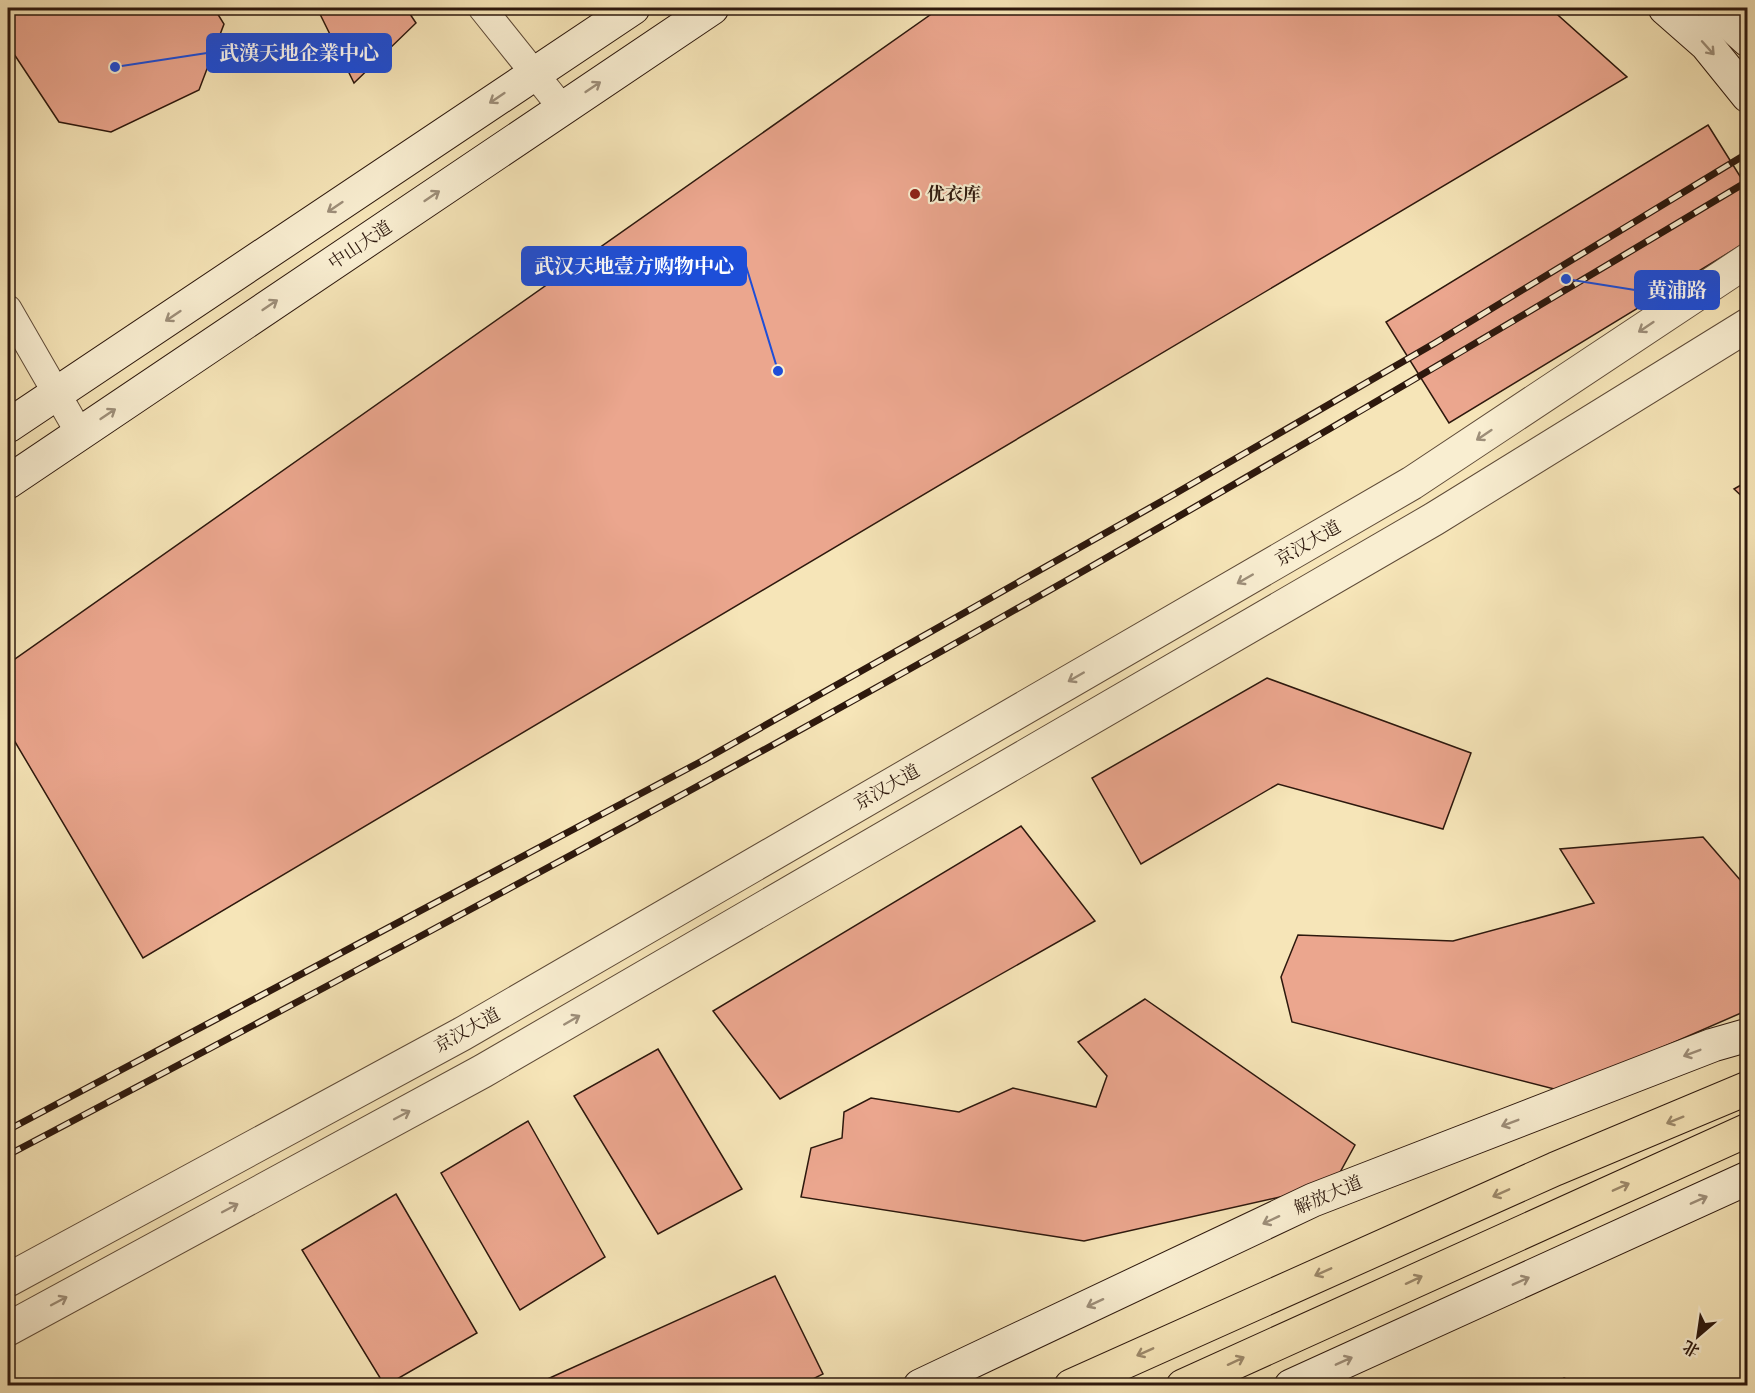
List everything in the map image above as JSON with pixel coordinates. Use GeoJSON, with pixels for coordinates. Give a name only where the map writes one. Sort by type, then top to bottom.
{"type":"FeatureCollection","features":[{"type":"Feature","properties":{"kind":"main road"},"geometry":{"type":"LineString","coordinates":[[1071,1386],[1555,1168],[1748,1088]]}},
{"type":"Feature","properties":{"kind":"main road"},"geometry":{"type":"LineString","coordinates":[[1183,1386],[1567,1210],[1748,1130]]}},
{"type":"Feature","properties":{"kind":"street"},"geometry":{"type":"LineString","coordinates":[[482,8],[562,108]]}},
{"type":"Feature","properties":{"kind":"street"},"geometry":{"type":"LineString","coordinates":[[8,426],[633,8]]}},
{"type":"Feature","properties":{"kind":"street","name":"中山大道"},"geometry":{"type":"LineString","coordinates":[[8,482],[712,8]]}},
{"type":"Feature","properties":{"kind":"street"},"geometry":{"type":"LineString","coordinates":[[1665,8],[1706,44],[1748,96]]}},
{"type":"Feature","properties":{"kind":"street"},"geometry":{"type":"LineString","coordinates":[[1713,8],[1748,40]]}},
{"type":"Feature","properties":{"kind":"street","name":"京汉大道"},"geometry":{"type":"LineString","coordinates":[[8,1281],[462,1034],[1412,483],[1748,260]]}},
{"type":"Feature","properties":{"kind":"street"},"geometry":{"type":"LineString","coordinates":[[8,309],[80,434]]}},
{"type":"Feature","properties":{"kind":"street"},"geometry":{"type":"LineString","coordinates":[[8,1329],[483,1071],[1434,519],[1748,325]]}},
{"type":"Feature","properties":{"kind":"street","name":"解放大道"},"geometry":{"type":"LineString","coordinates":[[920,1386],[1313,1200],[1713,1045],[1748,1035]]}},
{"type":"Feature","properties":{"kind":"street"},"geometry":{"type":"LineString","coordinates":[[1291,1386],[1748,1178]]}},
{"type":"Feature","properties":{"kind":"building"},"geometry":{"type":"Polygon","coordinates":[[[8,8],[214,8],[224,24],[199,90],[111,132],[59,122],[8,45],[8,8]]]}},
{"type":"Feature","properties":{"kind":"building"},"geometry":{"type":"Polygon","coordinates":[[[317,8],[406,8],[416,23],[354,83],[317,8]]]}},
{"type":"Feature","properties":{"kind":"building"},"geometry":{"type":"Polygon","coordinates":[[[940,8],[1550,8],[1627,77],[143,958],[8,730],[8,664],[940,8]]]}},
{"type":"Feature","properties":{"kind":"building"},"geometry":{"type":"Polygon","coordinates":[[[1708,125],[1748,189],[1748,241],[1449,423],[1386,322],[1708,125]]]}},
{"type":"Feature","properties":{"kind":"building"},"geometry":{"type":"Polygon","coordinates":[[[1748,481],[1748,502],[1734,489],[1748,481]]]}},
{"type":"Feature","properties":{"kind":"building"},"geometry":{"type":"Polygon","coordinates":[[[1267,678],[1471,753],[1443,829],[1278,784],[1141,864],[1092,778],[1267,678]]]}},
{"type":"Feature","properties":{"kind":"building"},"geometry":{"type":"Polygon","coordinates":[[[1021,826],[1095,921],[780,1099],[713,1011],[1021,826]]]}},
{"type":"Feature","properties":{"kind":"building"},"geometry":{"type":"Polygon","coordinates":[[[1703,837],[1748,889],[1748,1010],[1562,1091],[1292,1022],[1281,977],[1298,935],[1453,941],[1594,903],[1560,849],[1703,837]]]}},
{"type":"Feature","properties":{"kind":"building"},"geometry":{"type":"Polygon","coordinates":[[[1145,999],[1355,1145],[1333,1185],[1084,1241],[801,1197],[811,1148],[842,1138],[844,1112],[871,1098],[959,1112],[1013,1088],[1096,1107],[1107,1076],[1078,1042],[1145,999]]]}},
{"type":"Feature","properties":{"kind":"building"},"geometry":{"type":"Polygon","coordinates":[[[658,1049],[742,1189],[658,1234],[574,1096],[658,1049]]]}},
{"type":"Feature","properties":{"kind":"building"},"geometry":{"type":"Polygon","coordinates":[[[528,1121],[605,1257],[520,1310],[441,1173],[528,1121]]]}},
{"type":"Feature","properties":{"kind":"building"},"geometry":{"type":"Polygon","coordinates":[[[396,1194],[477,1333],[385,1386],[302,1250],[396,1194]]]}},
{"type":"Feature","properties":{"kind":"building"},"geometry":{"type":"Polygon","coordinates":[[[775,1276],[823,1374],[799,1386],[532,1386],[775,1276]]]}},
{"type":"Feature","properties":{"kind":"building"},"geometry":{"type":"Polygon","coordinates":[[[1564,1378],[1581,1386],[1547,1386],[1564,1378]]]}},
{"type":"Feature","properties":{"kind":"railway"},"geometry":{"type":"LineString","coordinates":[[8,1130],[702,761],[1171,496],[1435,343],[1748,153]]}},
{"type":"Feature","properties":{"kind":"railway"},"geometry":{"type":"LineString","coordinates":[[8,1155],[757,754],[1098,563],[1748,181]]}},
{"type":"Feature","properties":{"kind":"place","name":"武漢天地企業中心"},"geometry":{"type":"Point","coordinates":[115,67]}},
{"type":"Feature","properties":{"kind":"place","name":"优衣库"},"geometry":{"type":"Point","coordinates":[915,194]}},
{"type":"Feature","properties":{"kind":"place","name":"黄浦路"},"geometry":{"type":"Point","coordinates":[1566,279]}},
{"type":"Feature","properties":{"kind":"place","name":"武汉天地壹方购物中心"},"geometry":{"type":"Point","coordinates":[778,371]}}]}
